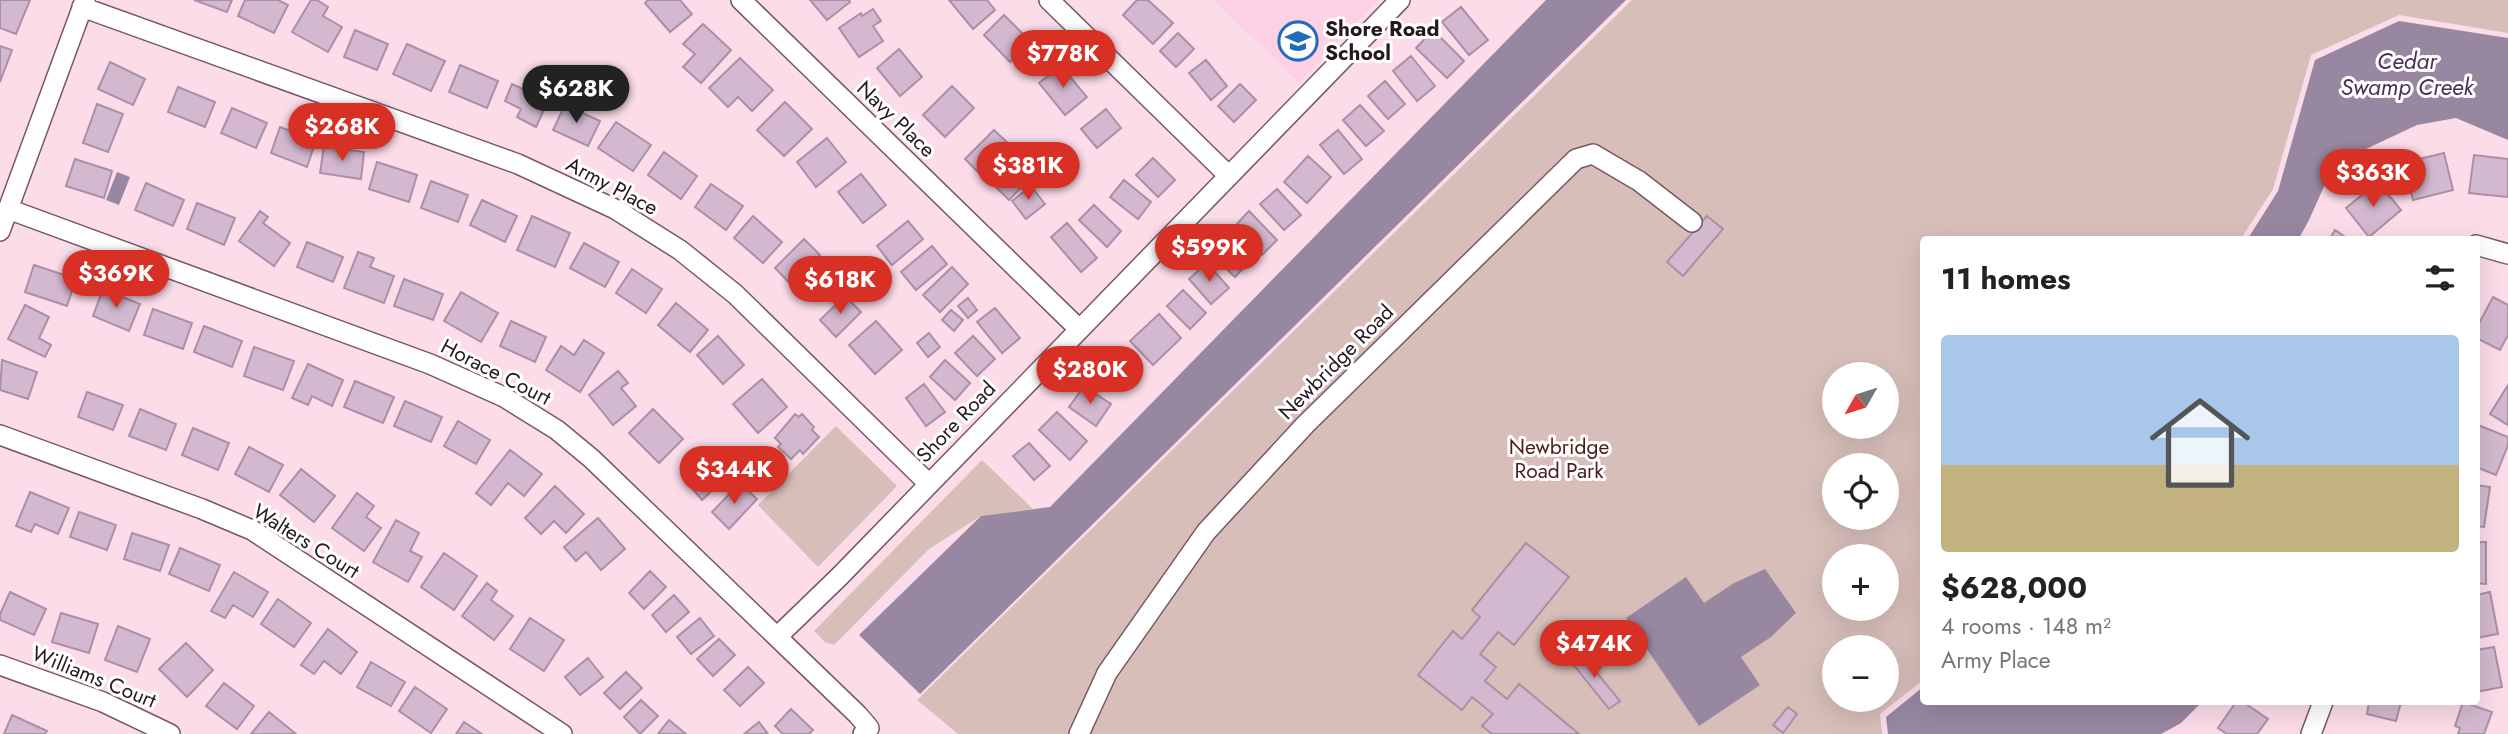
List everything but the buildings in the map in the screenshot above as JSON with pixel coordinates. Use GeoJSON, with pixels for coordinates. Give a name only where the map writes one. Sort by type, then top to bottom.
{"type":"FeatureCollection","features":[{"type":"Feature","properties":{"kind":"street","name":"Navy Place"},"geometry":{"type":"LineString","coordinates":[[741,0],[1079,329]]}},
{"type":"Feature","properties":{"kind":"street"},"geometry":{"type":"LineString","coordinates":[[1049,0],[1228,176]]}},
{"type":"Feature","properties":{"kind":"street","name":"Shore Road"},"geometry":{"type":"LineString","coordinates":[[778,636],[840,576],[1400,0]]}},
{"type":"Feature","properties":{"kind":"street"},"geometry":{"type":"LineString","coordinates":[[0,231],[83,3]]}},
{"type":"Feature","properties":{"kind":"street","name":"Army Place"},"geometry":{"type":"LineString","coordinates":[[83,3],[518,164],[615,209],[680,250],[735,294],[928,483]]}},
{"type":"Feature","properties":{"kind":"street","name":"Newbridge Road"},"geometry":{"type":"LineString","coordinates":[[1079,734],[1107,673],[1206,532],[1305,425],[1576,159],[1593,154],[1639,181],[1692,222]]}},
{"type":"Feature","properties":{"kind":"street","name":"Horace Court"},"geometry":{"type":"LineString","coordinates":[[8,209],[430,363],[504,397],[557,430],[592,458],[778,636],[866,731]]}},
{"type":"Feature","properties":{"kind":"street"},"geometry":{"type":"LineString","coordinates":[[2480,246],[2508,254]]}},
{"type":"Feature","properties":{"kind":"street","name":"Walters Court"},"geometry":{"type":"LineString","coordinates":[[0,435],[252,530],[562,734]]}},
{"type":"Feature","properties":{"kind":"street","name":"Williams Court"},"geometry":{"type":"LineString","coordinates":[[0,664],[103,702],[170,734]]}},
{"type":"Feature","properties":{"kind":"street"},"geometry":{"type":"LineString","coordinates":[[2311,734],[2322,705]]}},
{"type":"Feature","properties":{"kind":"shaded area","name":"Shore Road School"},"geometry":{"type":"Polygon","coordinates":[[[1214,0],[1378,0],[1299,83],[1214,0]]]}},
{"type":"Feature","properties":{"kind":"green space","name":"Newbridge Road Park"},"geometry":{"type":"Polygon","coordinates":[[[1632,0],[2508,0],[2508,33],[2399,15],[2311,55],[2273,189],[2243,236],[1920,236],[1920,682],[1899,699],[1899,635],[1822,635],[1822,712],[1883,712],[1880,714],[1882,734],[958,734],[917,700],[1632,0]]]}},
{"type":"Feature","properties":{"kind":"green space"},"geometry":{"type":"Polygon","coordinates":[[[836,426],[897,486],[818,567],[758,505],[836,426]]]}},
{"type":"Feature","properties":{"kind":"green space"},"geometry":{"type":"Polygon","coordinates":[[[982,460],[1033,509],[981,516],[929,549],[834,645],[825,642],[814,631],[982,460]]]}},
{"type":"Feature","properties":{"kind":"water"},"geometry":{"type":"Polygon","coordinates":[[[1546,0],[1626,0],[920,694],[859,635],[981,516],[1050,507],[1546,0]]]}},
{"type":"Feature","properties":{"kind":"water","name":"Cedar Swamp Creek"},"geometry":{"type":"Polygon","coordinates":[[[2399,21],[2508,38],[2508,140],[2456,118],[2417,125],[2334,164],[2300,236],[2250,236],[2278,191],[2315,60],[2399,21]]]}},
{"type":"Feature","properties":{"kind":"water"},"geometry":{"type":"Polygon","coordinates":[[[117,172],[130,177],[119,205],[106,200],[117,172]]]}},
{"type":"Feature","properties":{"kind":"water"},"geometry":{"type":"Polygon","coordinates":[[[1765,569],[1796,613],[1771,637],[1741,657],[1760,685],[1699,726],[1626,618],[1686,577],[1704,603],[1734,583],[1765,569]]]}},
{"type":"Feature","properties":{"kind":"water"},"geometry":{"type":"Polygon","coordinates":[[[1920,689],[1920,705],[2199,705],[2181,723],[2161,734],[1888,734],[1886,717],[1892,712],[1899,712],[1899,706],[1920,689]]]}},
{"type":"Feature","properties":{"kind":"place","name":"Shore Road School"},"geometry":{"type":"Point","coordinates":[1298,41]}}]}
